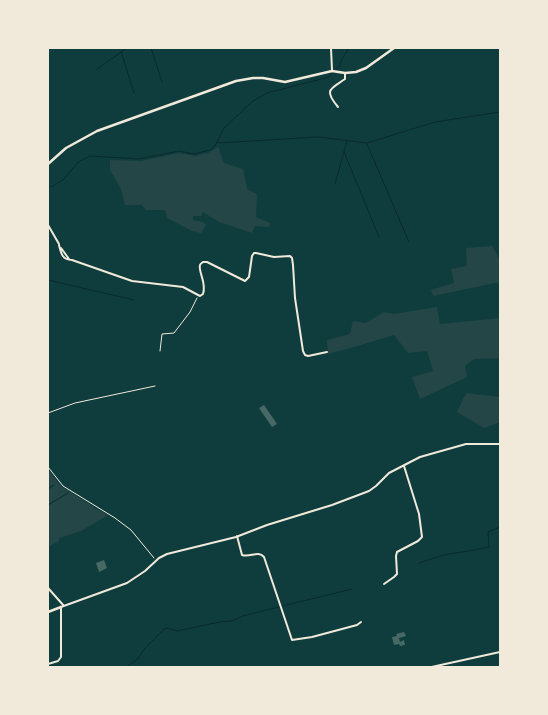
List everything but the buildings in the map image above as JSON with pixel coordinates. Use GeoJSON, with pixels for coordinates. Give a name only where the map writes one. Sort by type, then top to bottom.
{"type":"FeatureCollection","features":[{"type":"Feature","properties":{"kind":"street"},"geometry":{"type":"LineString","coordinates":[[331,48],[333,71]]}},
{"type":"Feature","properties":{"kind":"street"},"geometry":{"type":"LineString","coordinates":[[48,164],[66,148],[103,128],[236,81],[264,78],[285,82],[333,71],[356,72],[366,68],[394,48]]}},
{"type":"Feature","properties":{"kind":"street"},"geometry":{"type":"LineString","coordinates":[[338,107],[331,95],[331,88],[346,79],[345,73]]}},
{"type":"Feature","properties":{"kind":"street"},"geometry":{"type":"LineString","coordinates":[[48,225],[67,260],[72,260],[130,281],[183,287],[198,295],[203,294],[205,290],[200,268],[202,262],[207,262],[246,280],[250,276],[252,254],[256,253],[271,257],[288,256],[292,258],[294,298],[303,350],[309,356],[327,352]]}},
{"type":"Feature","properties":{"kind":"street"},"geometry":{"type":"LineString","coordinates":[[48,612],[127,583],[146,571],[156,560],[168,554],[237,536],[369,491],[387,474],[420,457],[474,443],[500,444]]}},
{"type":"Feature","properties":{"kind":"street"},"geometry":{"type":"LineString","coordinates":[[384,584],[397,574],[397,552],[422,537],[419,514],[404,465]]}},
{"type":"Feature","properties":{"kind":"street"},"geometry":{"type":"LineString","coordinates":[[237,536],[242,555],[258,553],[264,557],[292,640],[357,625],[361,622]]}},
{"type":"Feature","properties":{"kind":"street"},"geometry":{"type":"LineString","coordinates":[[48,588],[63,607],[61,657],[58,661],[48,664]]}},
{"type":"Feature","properties":{"kind":"street"},"geometry":{"type":"LineString","coordinates":[[427,668],[500,652]]}},
{"type":"Feature","properties":{"kind":"path"},"geometry":{"type":"LineString","coordinates":[[160,350],[162,334],[174,333],[190,312],[198,295]]}},
{"type":"Feature","properties":{"kind":"path"},"geometry":{"type":"LineString","coordinates":[[48,412],[155,386]]}},
{"type":"Feature","properties":{"kind":"path"},"geometry":{"type":"LineString","coordinates":[[48,467],[62,485],[131,530],[156,560]]}},
{"type":"Feature","properties":{"kind":"shaded area"},"geometry":{"type":"Polygon","coordinates":[[[218,147],[224,163],[243,169],[247,189],[257,194],[256,217],[270,223],[269,227],[255,226],[252,233],[219,222],[203,212],[201,216],[193,216],[193,220],[203,222],[206,225],[201,233],[192,231],[167,218],[165,210],[146,210],[142,205],[125,205],[121,189],[110,170],[110,160],[141,161],[179,153],[194,156],[208,153],[218,147]]]}},
{"type":"Feature","properties":{"kind":"shaded area"},"geometry":{"type":"Polygon","coordinates":[[[492,246],[500,258],[500,282],[433,296],[431,290],[454,283],[451,269],[467,266],[466,248],[492,246]]]}},
{"type":"Feature","properties":{"kind":"shaded area"},"geometry":{"type":"Polygon","coordinates":[[[437,307],[440,324],[500,318],[500,358],[474,359],[465,366],[467,377],[420,399],[412,377],[433,371],[427,351],[408,353],[394,335],[328,354],[327,340],[350,334],[353,321],[366,323],[384,312],[394,314],[437,307]]]}},
{"type":"Feature","properties":{"kind":"shaded area"},"geometry":{"type":"Polygon","coordinates":[[[466,393],[500,397],[500,422],[484,428],[457,412],[466,393]]]}},
{"type":"Feature","properties":{"kind":"shaded area"},"geometry":{"type":"Polygon","coordinates":[[[48,470],[61,486],[93,508],[108,515],[81,531],[59,538],[59,541],[48,547],[48,470]]]}},
{"type":"Feature","properties":{"kind":"waterway"},"geometry":{"type":"LineString","coordinates":[[97,69],[127,48]]}},
{"type":"Feature","properties":{"kind":"waterway"},"geometry":{"type":"LineString","coordinates":[[151,48],[162,82]]}},
{"type":"Feature","properties":{"kind":"waterway"},"geometry":{"type":"LineString","coordinates":[[48,187],[64,179],[78,162],[90,156],[139,159],[179,151],[194,154],[210,150],[215,146],[224,128],[253,101],[267,93],[329,77],[339,67],[349,48]]}},
{"type":"Feature","properties":{"kind":"waterway"},"geometry":{"type":"LineString","coordinates":[[121,51],[134,93]]}},
{"type":"Feature","properties":{"kind":"waterway"},"geometry":{"type":"LineString","coordinates":[[217,143],[318,137],[367,143],[435,122],[500,112]]}},
{"type":"Feature","properties":{"kind":"waterway"},"geometry":{"type":"LineString","coordinates":[[335,184],[347,141]]}},
{"type":"Feature","properties":{"kind":"waterway"},"geometry":{"type":"LineString","coordinates":[[367,144],[409,242]]}},
{"type":"Feature","properties":{"kind":"waterway"},"geometry":{"type":"LineString","coordinates":[[344,152],[379,237]]}},
{"type":"Feature","properties":{"kind":"waterway"},"geometry":{"type":"LineString","coordinates":[[48,280],[134,300]]}},
{"type":"Feature","properties":{"kind":"waterway"},"geometry":{"type":"LineString","coordinates":[[48,489],[54,485]]}},
{"type":"Feature","properties":{"kind":"waterway"},"geometry":{"type":"LineString","coordinates":[[48,505],[68,493]]}},
{"type":"Feature","properties":{"kind":"waterway"},"geometry":{"type":"LineString","coordinates":[[419,563],[443,555],[489,547],[488,532],[500,527]]}},
{"type":"Feature","properties":{"kind":"waterway"},"geometry":{"type":"LineString","coordinates":[[283,606],[352,589]]}},
{"type":"Feature","properties":{"kind":"waterway"},"geometry":{"type":"LineString","coordinates":[[125,668],[138,659],[145,648],[164,629],[168,628],[177,631],[231,621],[279,607]]}}]}
